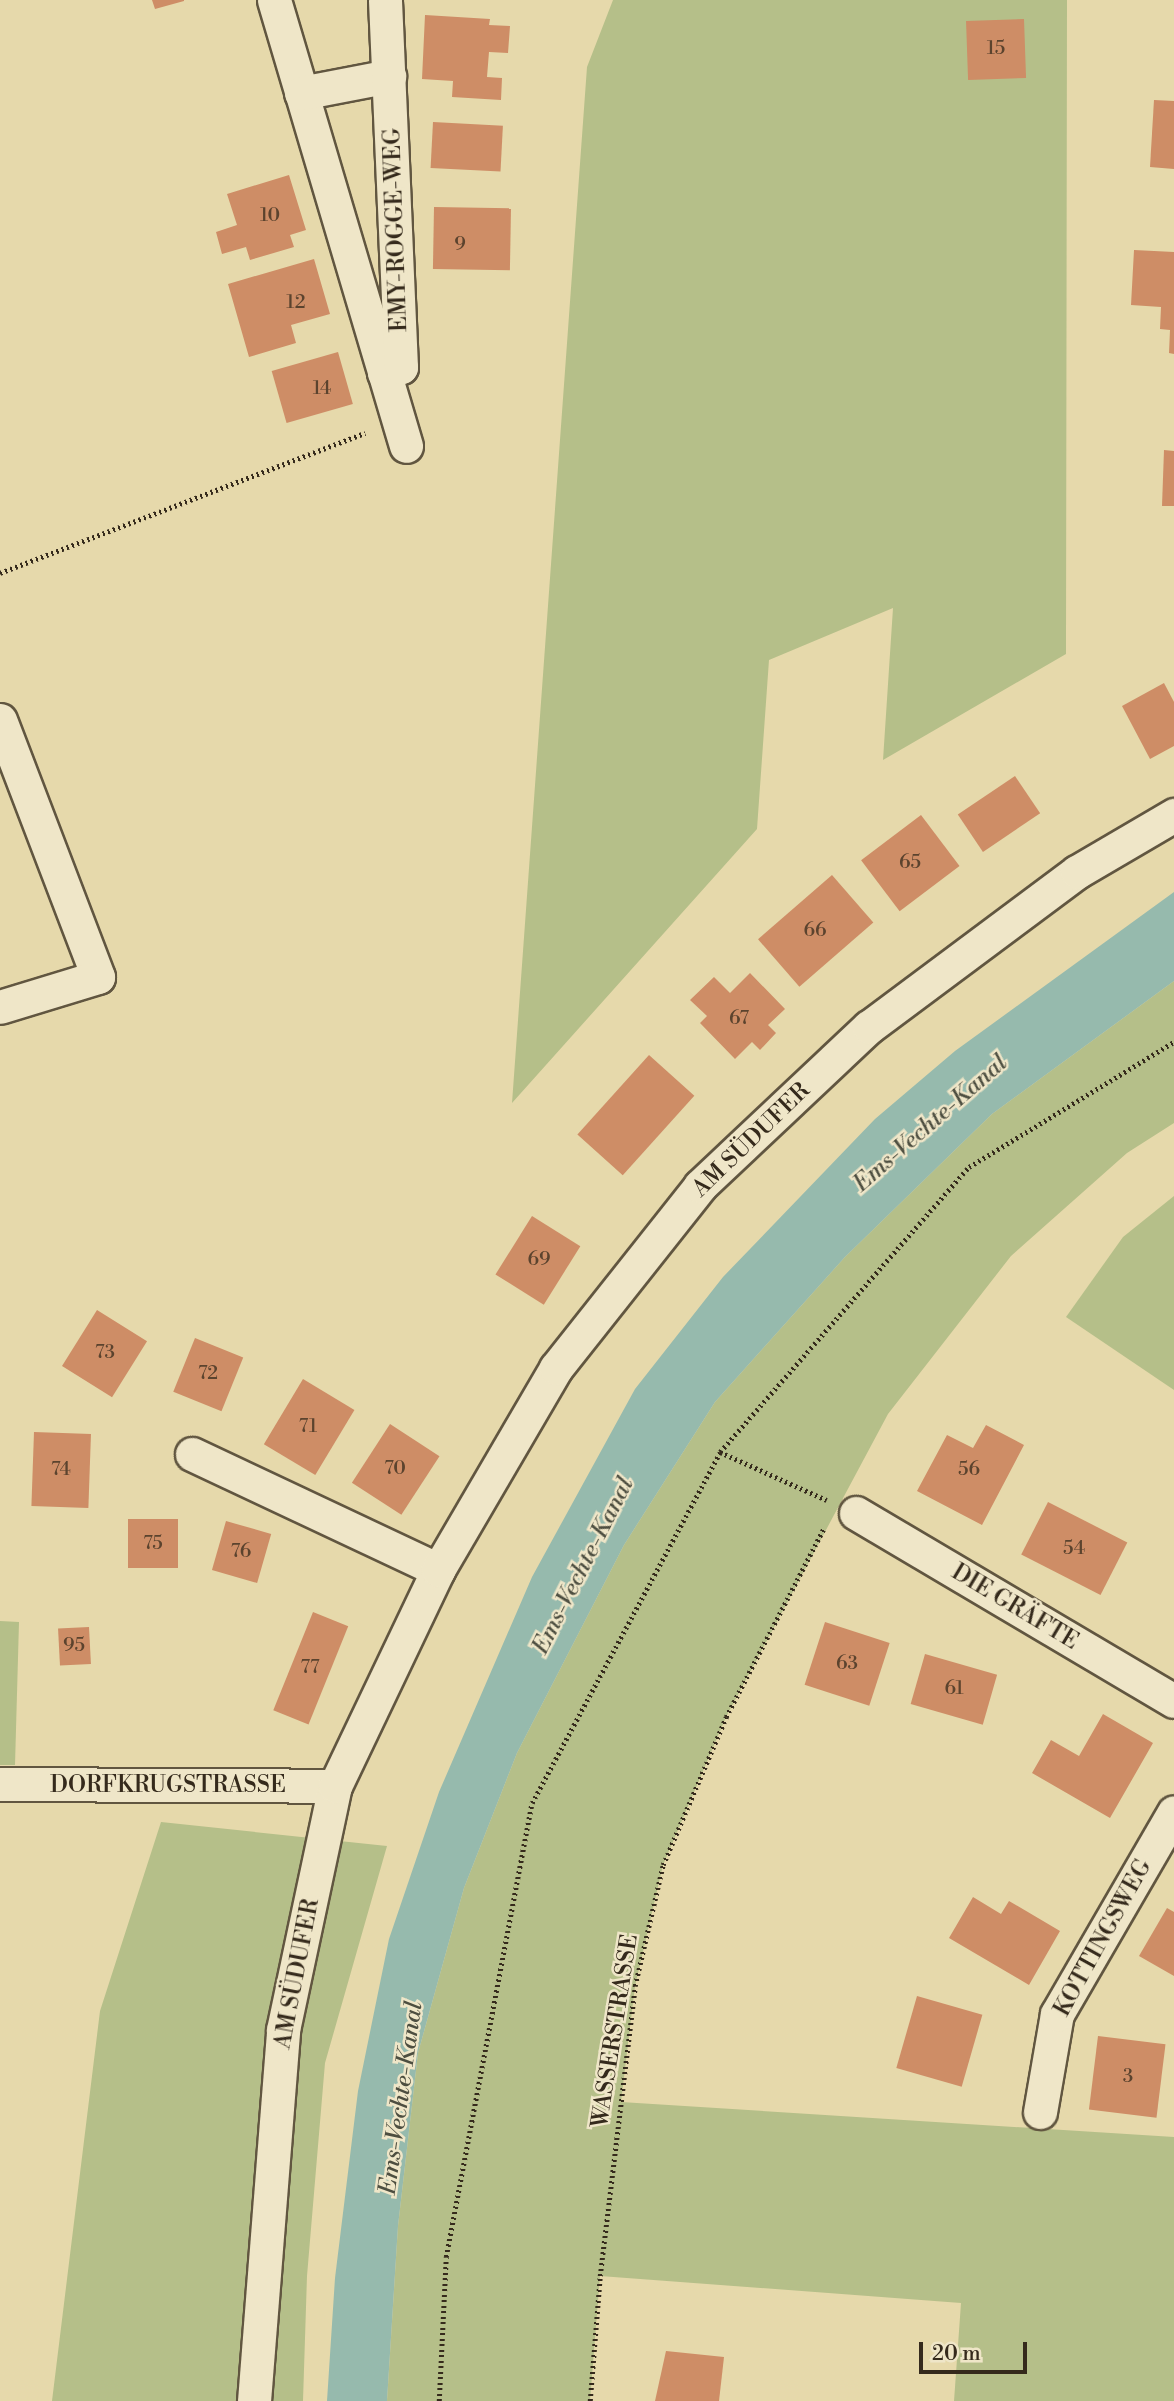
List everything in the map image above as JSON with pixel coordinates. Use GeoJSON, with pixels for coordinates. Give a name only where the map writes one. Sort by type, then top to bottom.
{"type":"FeatureCollection","features":[{"type":"Feature","properties":{"kind":"street","name":"EMY-ROGGE-WEG"},"geometry":{"type":"LineString","coordinates":[[274,0],[402,433]]}},
{"type":"Feature","properties":{"kind":"street","name":"EMY-ROGGE-WEG"},"geometry":{"type":"LineString","coordinates":[[384,373],[401,367],[385,0]]}},
{"type":"Feature","properties":{"kind":"street"},"geometry":{"type":"LineString","coordinates":[[301,93],[389,76]]}},
{"type":"Feature","properties":{"kind":"street"},"geometry":{"type":"LineString","coordinates":[[0,720],[98,977],[0,1007]]}},
{"type":"Feature","properties":{"kind":"street","name":"AM SÜDUFER"},"geometry":{"type":"LineString","coordinates":[[254,2401],[283,2030],[335,1786],[438,1570],[556,1368],[700,1186],[869,1027],[1077,872],[1174,815]]}},
{"type":"Feature","properties":{"kind":"street"},"geometry":{"type":"LineString","coordinates":[[192,1454],[438,1570]]}},
{"type":"Feature","properties":{"kind":"street","name":"DIE GRÄFTE"},"geometry":{"type":"LineString","coordinates":[[856,1513],[1174,1701]]}},
{"type":"Feature","properties":{"kind":"street","name":"DORFKRUGSTRASSE"},"geometry":{"type":"LineString","coordinates":[[0,1784],[335,1786]]}},
{"type":"Feature","properties":{"kind":"street","name":"KOTTINGSWEG"},"geometry":{"type":"LineString","coordinates":[[1040,2112],[1057,2014],[1174,1812]]}},
{"type":"Feature","properties":{"kind":"path"},"geometry":{"type":"LineString","coordinates":[[0,573],[402,433]]}},
{"type":"Feature","properties":{"kind":"path"},"geometry":{"type":"LineString","coordinates":[[439,2401],[446,2257],[532,1803],[720,1451],[969,1167],[1174,1042]]}},
{"type":"Feature","properties":{"kind":"path"},"geometry":{"type":"LineString","coordinates":[[720,1451],[856,1513]]}},
{"type":"Feature","properties":{"kind":"path","name":"WASSERSTRASSE"},"geometry":{"type":"LineString","coordinates":[[590,2401],[600,2276],[635,1986],[663,1865],[726,1717],[826,1525],[856,1513]]}},
{"type":"Feature","properties":{"kind":"green space"},"geometry":{"type":"Polygon","coordinates":[[[613,0],[1067,0],[1066,654],[883,760],[893,608],[769,660],[757,829],[512,1103],[587,67],[613,0]]]}},
{"type":"Feature","properties":{"kind":"green space"},"geometry":{"type":"Polygon","coordinates":[[[1174,981],[1174,1123],[1127,1153],[1011,1256],[888,1414],[726,1717],[663,1865],[635,1986],[621,2102],[1174,2137],[1174,2401],[954,2401],[961,2303],[600,2276],[590,2401],[387,2401],[398,2226],[418,2053],[464,1888],[517,1753],[624,1545],[715,1402],[845,1257],[992,1114],[1174,981]]]}},
{"type":"Feature","properties":{"kind":"green space"},"geometry":{"type":"Polygon","coordinates":[[[1174,1196],[1174,1390],[1066,1317],[1123,1237],[1174,1196]]]}},
{"type":"Feature","properties":{"kind":"green space"},"geometry":{"type":"Polygon","coordinates":[[[0,1621],[19,1622],[15,1765],[0,1765],[0,1621]]]}},
{"type":"Feature","properties":{"kind":"green space"},"geometry":{"type":"Polygon","coordinates":[[[161,1822],[387,1846],[325,2063],[307,2276],[303,2401],[52,2401],[100,2011],[161,1822]]]}},
{"type":"Feature","properties":{"kind":"water","name":"Ems-Vechte-Kanal"},"geometry":{"type":"Polygon","coordinates":[[[1174,892],[1174,981],[992,1114],[845,1257],[715,1402],[624,1545],[517,1753],[464,1888],[418,2053],[398,2226],[387,2401],[327,2401],[335,2278],[358,2091],[389,1939],[439,1792],[532,1577],[635,1389],[723,1277],[875,1119],[955,1051],[1174,892]]]}},
{"type":"Feature","properties":{"kind":"building"},"geometry":{"type":"Polygon","coordinates":[[[152,0],[184,0],[184,1],[155,9],[152,0]]]}},
{"type":"Feature","properties":{"kind":"building"},"geometry":{"type":"Polygon","coordinates":[[[425,15],[490,19],[489,25],[510,26],[508,53],[489,52],[487,77],[502,78],[501,100],[452,97],[453,81],[422,79],[425,15]]]}},
{"type":"Feature","properties":{"kind":"building"},"geometry":{"type":"Polygon","coordinates":[[[1024,19],[1026,78],[968,80],[966,21],[1024,19]]]}},
{"type":"Feature","properties":{"kind":"building"},"geometry":{"type":"Polygon","coordinates":[[[1154,100],[1174,101],[1174,169],[1150,167],[1154,100]]]}},
{"type":"Feature","properties":{"kind":"building"},"geometry":{"type":"Polygon","coordinates":[[[433,122],[503,126],[500,172],[431,168],[433,122]]]}},
{"type":"Feature","properties":{"kind":"building"},"geometry":{"type":"Polygon","coordinates":[[[289,175],[306,230],[290,235],[294,247],[250,260],[246,247],[222,254],[216,232],[237,225],[227,194],[289,175]]]}},
{"type":"Feature","properties":{"kind":"building"},"geometry":{"type":"Polygon","coordinates":[[[434,207],[511,208],[510,270],[433,269],[434,207]]]}},
{"type":"Feature","properties":{"kind":"building"},"geometry":{"type":"Polygon","coordinates":[[[1134,250],[1174,252],[1174,354],[1169,353],[1170,330],[1160,329],[1161,307],[1131,305],[1134,250]]]}},
{"type":"Feature","properties":{"kind":"building"},"geometry":{"type":"Polygon","coordinates":[[[314,259],[330,314],[291,325],[296,343],[249,357],[228,284],[314,259]]]}},
{"type":"Feature","properties":{"kind":"building"},"geometry":{"type":"Polygon","coordinates":[[[338,352],[353,404],[287,423],[272,371],[338,352]]]}},
{"type":"Feature","properties":{"kind":"building"},"geometry":{"type":"Polygon","coordinates":[[[1164,450],[1174,451],[1174,506],[1162,506],[1164,450]]]}},
{"type":"Feature","properties":{"kind":"building"},"geometry":{"type":"Polygon","coordinates":[[[1164,683],[1174,702],[1174,746],[1150,759],[1122,706],[1164,683]]]}},
{"type":"Feature","properties":{"kind":"building"},"geometry":{"type":"Polygon","coordinates":[[[1015,776],[1040,813],[983,852],[958,815],[1015,776]]]}},
{"type":"Feature","properties":{"kind":"building"},"geometry":{"type":"Polygon","coordinates":[[[921,815],[960,866],[900,911],[861,860],[921,815]]]}},
{"type":"Feature","properties":{"kind":"building"},"geometry":{"type":"Polygon","coordinates":[[[832,875],[873,923],[799,987],[758,939],[832,875]]]}},
{"type":"Feature","properties":{"kind":"building"},"geometry":{"type":"Polygon","coordinates":[[[750,973],[785,1009],[768,1025],[776,1033],[760,1050],[752,1042],[735,1059],[700,1023],[707,1016],[690,1000],[714,977],[730,993],[750,973]]]}},
{"type":"Feature","properties":{"kind":"building"},"geometry":{"type":"Polygon","coordinates":[[[649,1055],[694,1096],[623,1175],[577,1135],[649,1055]]]}},
{"type":"Feature","properties":{"kind":"building"},"geometry":{"type":"Polygon","coordinates":[[[532,1216],[580,1246],[544,1305],[495,1275],[532,1216]]]}},
{"type":"Feature","properties":{"kind":"building"},"geometry":{"type":"Polygon","coordinates":[[[97,1310],[147,1341],[112,1397],[62,1366],[97,1310]]]}},
{"type":"Feature","properties":{"kind":"building"},"geometry":{"type":"Polygon","coordinates":[[[195,1338],[243,1357],[221,1411],[173,1392],[195,1338]]]}},
{"type":"Feature","properties":{"kind":"building"},"geometry":{"type":"Polygon","coordinates":[[[303,1379],[354,1410],[315,1475],[264,1444],[303,1379]]]}},
{"type":"Feature","properties":{"kind":"building"},"geometry":{"type":"Polygon","coordinates":[[[390,1424],[439,1456],[401,1515],[352,1483],[390,1424]]]}},
{"type":"Feature","properties":{"kind":"building"},"geometry":{"type":"Polygon","coordinates":[[[986,1425],[1024,1445],[982,1525],[917,1491],[947,1435],[973,1448],[986,1425]]]}},
{"type":"Feature","properties":{"kind":"building"},"geometry":{"type":"Polygon","coordinates":[[[34,1432],[91,1434],[88,1508],[31,1506],[34,1432]]]}},
{"type":"Feature","properties":{"kind":"building"},"geometry":{"type":"Polygon","coordinates":[[[1048,1502],[1127,1542],[1101,1595],[1021,1555],[1048,1502]]]}},
{"type":"Feature","properties":{"kind":"building"},"geometry":{"type":"Polygon","coordinates":[[[128,1519],[178,1519],[178,1568],[128,1568],[128,1519]]]}},
{"type":"Feature","properties":{"kind":"building"},"geometry":{"type":"Polygon","coordinates":[[[226,1521],[271,1534],[257,1583],[212,1570],[226,1521]]]}},
{"type":"Feature","properties":{"kind":"building"},"geometry":{"type":"Polygon","coordinates":[[[313,1612],[348,1626],[309,1725],[273,1710],[313,1612]]]}},
{"type":"Feature","properties":{"kind":"building"},"geometry":{"type":"Polygon","coordinates":[[[825,1622],[890,1643],[869,1706],[805,1685],[825,1622]]]}},
{"type":"Feature","properties":{"kind":"building"},"geometry":{"type":"Polygon","coordinates":[[[89,1627],[91,1664],[60,1666],[58,1629],[89,1627]]]}},
{"type":"Feature","properties":{"kind":"building"},"geometry":{"type":"Polygon","coordinates":[[[925,1654],[997,1675],[983,1725],[911,1704],[925,1654]]]}},
{"type":"Feature","properties":{"kind":"building"},"geometry":{"type":"Polygon","coordinates":[[[1103,1714],[1153,1743],[1110,1818],[1032,1773],[1051,1740],[1079,1756],[1103,1714]]]}},
{"type":"Feature","properties":{"kind":"building"},"geometry":{"type":"Polygon","coordinates":[[[973,1897],[1001,1914],[1009,1901],[1060,1931],[1029,1985],[949,1938],[973,1897]]]}},
{"type":"Feature","properties":{"kind":"building"},"geometry":{"type":"Polygon","coordinates":[[[1167,1908],[1174,1912],[1174,1976],[1139,1956],[1167,1908]]]}},
{"type":"Feature","properties":{"kind":"building"},"geometry":{"type":"Polygon","coordinates":[[[917,1996],[982,2015],[962,2087],[896,2068],[917,1996]]]}},
{"type":"Feature","properties":{"kind":"building"},"geometry":{"type":"Polygon","coordinates":[[[1098,2036],[1165,2044],[1156,2118],[1089,2109],[1098,2036]]]}},
{"type":"Feature","properties":{"kind":"building"},"geometry":{"type":"Polygon","coordinates":[[[666,2351],[724,2357],[719,2401],[655,2401],[666,2351]]]}}]}
